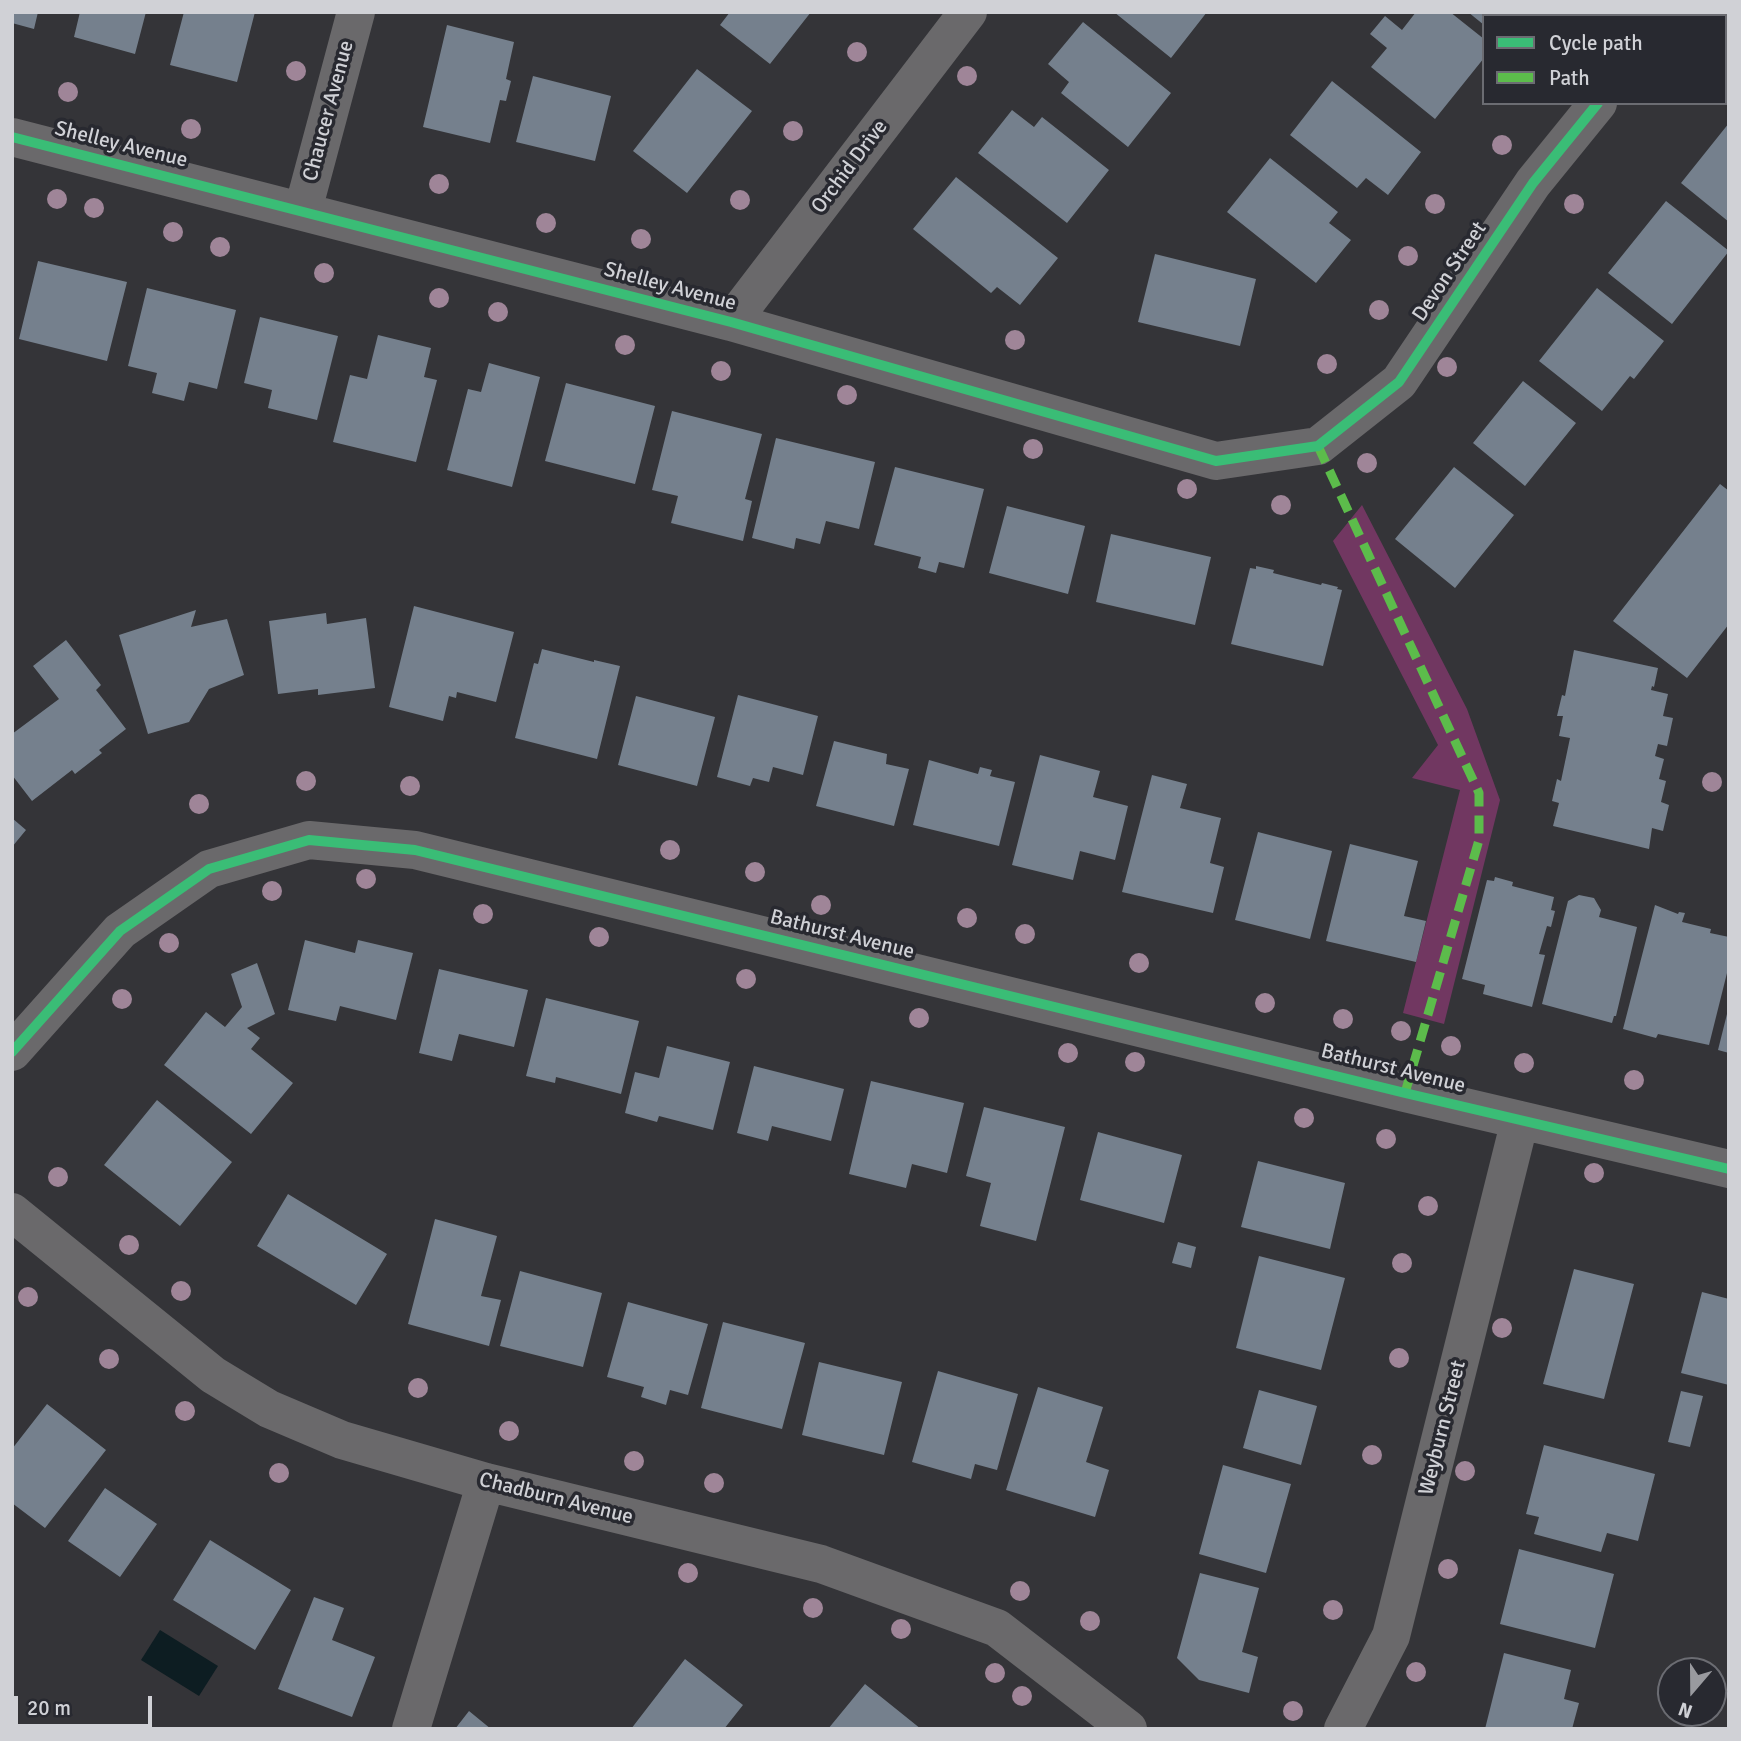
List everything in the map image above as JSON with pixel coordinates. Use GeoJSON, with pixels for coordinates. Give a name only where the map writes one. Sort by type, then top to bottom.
{"type":"FeatureCollection","features":[{"type":"Feature","properties":{"kind":"street","name":"Chaucer Avenue"},"geometry":{"type":"LineString","coordinates":[[303,211],[356,12]]}},
{"type":"Feature","properties":{"kind":"street","name":"Orchid Drive"},"geometry":{"type":"LineString","coordinates":[[731,322],[968,12]]}},
{"type":"Feature","properties":{"kind":"street","name":"Devon Street"},"geometry":{"type":"LineString","coordinates":[[1318,446],[1399,383],[1533,183],[1596,105]]}},
{"type":"Feature","properties":{"kind":"street","name":"Shelley Avenue"},"geometry":{"type":"LineString","coordinates":[[12,137],[731,322],[1216,461],[1318,446]]}},
{"type":"Feature","properties":{"kind":"street","name":"Bathurst Avenue"},"geometry":{"type":"LineString","coordinates":[[12,1052],[120,931],[209,869],[309,840],[415,850],[1729,1169]]}},
{"type":"Feature","properties":{"kind":"street","name":"Weyburn Street"},"geometry":{"type":"LineString","coordinates":[[1343,1729],[1391,1636],[1520,1120]]}},
{"type":"Feature","properties":{"kind":"street","name":"Chadburn Avenue"},"geometry":{"type":"LineString","coordinates":[[12,1212],[213,1375],[269,1409],[342,1440],[486,1482],[821,1564],[997,1628],[1128,1729]]}},
{"type":"Feature","properties":{"kind":"street"},"geometry":{"type":"LineString","coordinates":[[411,1729],[486,1482]]}},
{"type":"Feature","properties":{"kind":"shaded area"},"geometry":{"type":"Polygon","coordinates":[[[1362,505],[1467,709],[1500,800],[1444,1024],[1403,1013],[1460,790],[1412,778],[1438,745],[1333,541],[1362,505]]]}},
{"type":"Feature","properties":{"kind":"shaded area"},"geometry":{"type":"Polygon","coordinates":[[[160,1630],[218,1666],[199,1696],[141,1660],[160,1630]]]}},
{"type":"Feature","properties":{"kind":"building"},"geometry":{"type":"Polygon","coordinates":[[[12,12],[38,12],[34,29],[12,23],[12,12]]]}},
{"type":"Feature","properties":{"kind":"building"},"geometry":{"type":"Polygon","coordinates":[[[80,12],[146,12],[135,54],[74,37],[80,12]]]}},
{"type":"Feature","properties":{"kind":"building"},"geometry":{"type":"Polygon","coordinates":[[[184,12],[255,12],[237,82],[170,65],[184,12]]]}},
{"type":"Feature","properties":{"kind":"building"},"geometry":{"type":"Polygon","coordinates":[[[730,12],[811,12],[770,64],[720,25],[730,12]]]}},
{"type":"Feature","properties":{"kind":"building"},"geometry":{"type":"Polygon","coordinates":[[[1114,12],[1207,12],[1171,58],[1114,12]]]}},
{"type":"Feature","properties":{"kind":"building"},"geometry":{"type":"Polygon","coordinates":[[[1416,12],[1450,12],[1482,37],[1482,60],[1435,119],[1371,67],[1387,48],[1370,34],[1385,16],[1402,30],[1416,12]]]}},
{"type":"Feature","properties":{"kind":"building"},"geometry":{"type":"Polygon","coordinates":[[[1468,12],[1520,12],[1482,14],[1482,23],[1468,12]]]}},
{"type":"Feature","properties":{"kind":"building"},"geometry":{"type":"Polygon","coordinates":[[[1083,22],[1171,93],[1128,147],[1061,93],[1069,82],[1048,64],[1083,22]]]}},
{"type":"Feature","properties":{"kind":"building"},"geometry":{"type":"Polygon","coordinates":[[[447,25],[514,42],[506,79],[511,81],[506,101],[500,100],[490,143],[423,127],[447,25]]]}},
{"type":"Feature","properties":{"kind":"building"},"geometry":{"type":"Polygon","coordinates":[[[697,69],[752,111],[687,193],[633,151],[697,69]]]}},
{"type":"Feature","properties":{"kind":"building"},"geometry":{"type":"Polygon","coordinates":[[[533,76],[611,96],[595,161],[516,142],[533,76]]]}},
{"type":"Feature","properties":{"kind":"building"},"geometry":{"type":"Polygon","coordinates":[[[1332,81],[1421,152],[1388,195],[1366,178],[1357,188],[1290,135],[1332,81]]]}},
{"type":"Feature","properties":{"kind":"building"},"geometry":{"type":"Polygon","coordinates":[[[1012,110],[1034,127],[1042,117],[1109,170],[1067,223],[978,153],[1012,110]]]}},
{"type":"Feature","properties":{"kind":"building"},"geometry":{"type":"Polygon","coordinates":[[[1729,123],[1729,222],[1681,183],[1729,123]]]}},
{"type":"Feature","properties":{"kind":"building"},"geometry":{"type":"Polygon","coordinates":[[[1270,158],[1338,212],[1329,223],[1351,240],[1316,283],[1227,212],[1270,158]]]}},
{"type":"Feature","properties":{"kind":"building"},"geometry":{"type":"Polygon","coordinates":[[[956,177],[1058,258],[1020,305],[997,287],[991,293],[913,229],[956,177]]]}},
{"type":"Feature","properties":{"kind":"building"},"geometry":{"type":"Polygon","coordinates":[[[1666,201],[1729,251],[1672,324],[1608,273],[1666,201]]]}},
{"type":"Feature","properties":{"kind":"building"},"geometry":{"type":"Polygon","coordinates":[[[1155,254],[1256,279],[1240,346],[1138,322],[1155,254]]]}},
{"type":"Feature","properties":{"kind":"building"},"geometry":{"type":"Polygon","coordinates":[[[38,261],[127,282],[107,361],[19,339],[38,261]]]}},
{"type":"Feature","properties":{"kind":"building"},"geometry":{"type":"Polygon","coordinates":[[[147,288],[236,310],[217,389],[189,382],[184,401],[152,393],[157,373],[128,366],[147,288]]]}},
{"type":"Feature","properties":{"kind":"building"},"geometry":{"type":"Polygon","coordinates":[[[1597,288],[1664,341],[1634,379],[1630,376],[1602,411],[1539,361],[1597,288]]]}},
{"type":"Feature","properties":{"kind":"building"},"geometry":{"type":"Polygon","coordinates":[[[260,317],[338,336],[317,420],[268,408],[272,390],[244,383],[260,317]]]}},
{"type":"Feature","properties":{"kind":"building"},"geometry":{"type":"Polygon","coordinates":[[[378,335],[431,348],[424,377],[437,380],[416,462],[333,442],[350,375],[367,379],[378,335]]]}},
{"type":"Feature","properties":{"kind":"building"},"geometry":{"type":"Polygon","coordinates":[[[489,363],[540,377],[512,487],[447,470],[468,389],[481,392],[489,363]]]}},
{"type":"Feature","properties":{"kind":"building"},"geometry":{"type":"Polygon","coordinates":[[[1523,381],[1576,423],[1525,486],[1473,443],[1523,381]]]}},
{"type":"Feature","properties":{"kind":"building"},"geometry":{"type":"Polygon","coordinates":[[[566,383],[655,406],[635,484],[545,461],[566,383]]]}},
{"type":"Feature","properties":{"kind":"building"},"geometry":{"type":"Polygon","coordinates":[[[672,411],[762,434],[745,499],[752,501],[743,541],[671,523],[678,496],[652,490],[672,411]]]}},
{"type":"Feature","properties":{"kind":"building"},"geometry":{"type":"Polygon","coordinates":[[[776,438],[875,462],[859,529],[826,521],[820,544],[796,538],[794,549],[752,538],[776,438]]]}},
{"type":"Feature","properties":{"kind":"building"},"geometry":{"type":"Polygon","coordinates":[[[895,467],[984,489],[964,568],[939,562],[936,573],[918,568],[921,557],[874,545],[895,467]]]}},
{"type":"Feature","properties":{"kind":"building"},"geometry":{"type":"Polygon","coordinates":[[[1454,467],[1514,515],[1455,588],[1395,539],[1454,467]]]}},
{"type":"Feature","properties":{"kind":"building"},"geometry":{"type":"Polygon","coordinates":[[[1720,484],[1729,491],[1729,624],[1687,678],[1613,621],[1720,484]]]}},
{"type":"Feature","properties":{"kind":"building"},"geometry":{"type":"Polygon","coordinates":[[[1007,506],[1085,526],[1068,594],[989,573],[1007,506]]]}},
{"type":"Feature","properties":{"kind":"building"},"geometry":{"type":"Polygon","coordinates":[[[1111,534],[1211,557],[1195,625],[1096,602],[1111,534]]]}},
{"type":"Feature","properties":{"kind":"building"},"geometry":{"type":"Polygon","coordinates":[[[1256,566],[1274,570],[1273,573],[1342,590],[1323,666],[1231,644],[1250,568],[1256,569],[1256,566]]]}},
{"type":"Feature","properties":{"kind":"building"},"geometry":{"type":"Polygon","coordinates":[[[414,606],[514,632],[496,702],[457,692],[456,698],[449,696],[443,721],[389,707],[414,606]]]}},
{"type":"Feature","properties":{"kind":"building"},"geometry":{"type":"Polygon","coordinates":[[[196,610],[191,627],[227,619],[244,675],[209,689],[189,722],[148,734],[119,635],[196,610]]]}},
{"type":"Feature","properties":{"kind":"building"},"geometry":{"type":"Polygon","coordinates":[[[326,613],[327,624],[366,618],[375,688],[318,695],[318,689],[278,694],[269,621],[326,613]]]}},
{"type":"Feature","properties":{"kind":"building"},"geometry":{"type":"Polygon","coordinates":[[[66,640],[101,685],[96,690],[126,729],[99,750],[102,753],[75,774],[72,770],[32,801],[12,775],[12,734],[59,699],[33,666],[66,640]]]}},
{"type":"Feature","properties":{"kind":"building"},"geometry":{"type":"Polygon","coordinates":[[[542,649],[620,666],[597,759],[515,738],[534,663],[538,664],[542,649]]]}},
{"type":"Feature","properties":{"kind":"building"},"geometry":{"type":"Polygon","coordinates":[[[1574,650],[1658,668],[1651,690],[1668,694],[1663,716],[1673,718],[1667,746],[1658,744],[1655,756],[1664,759],[1659,779],[1666,781],[1661,802],[1669,805],[1663,831],[1652,828],[1649,849],[1553,826],[1559,803],[1552,801],[1557,779],[1561,781],[1570,738],[1559,736],[1563,716],[1557,716],[1562,695],[1565,696],[1574,650]]]}},
{"type":"Feature","properties":{"kind":"building"},"geometry":{"type":"Polygon","coordinates":[[[738,695],[818,716],[803,775],[773,767],[769,782],[753,778],[750,786],[717,777],[738,695]]]}},
{"type":"Feature","properties":{"kind":"building"},"geometry":{"type":"Polygon","coordinates":[[[636,696],[715,717],[697,786],[618,765],[636,696]]]}},
{"type":"Feature","properties":{"kind":"building"},"geometry":{"type":"Polygon","coordinates":[[[834,741],[887,754],[886,764],[909,769],[894,826],[816,806],[834,741]]]}},
{"type":"Feature","properties":{"kind":"building"},"geometry":{"type":"Polygon","coordinates":[[[1040,755],[1100,771],[1093,797],[1128,806],[1115,860],[1080,851],[1073,880],[1012,865],[1040,755]]]}},
{"type":"Feature","properties":{"kind":"building"},"geometry":{"type":"Polygon","coordinates":[[[929,760],[978,774],[980,767],[992,770],[990,776],[1015,782],[999,846],[913,825],[929,760]]]}},
{"type":"Feature","properties":{"kind":"building"},"geometry":{"type":"Polygon","coordinates":[[[1152,775],[1187,784],[1180,808],[1221,818],[1210,863],[1224,867],[1213,913],[1122,892],[1152,775]]]}},
{"type":"Feature","properties":{"kind":"building"},"geometry":{"type":"Polygon","coordinates":[[[12,818],[26,830],[12,847],[12,818]]]}},
{"type":"Feature","properties":{"kind":"building"},"geometry":{"type":"Polygon","coordinates":[[[1258,832],[1332,851],[1310,939],[1235,920],[1258,832]]]}},
{"type":"Feature","properties":{"kind":"building"},"geometry":{"type":"Polygon","coordinates":[[[1350,844],[1418,861],[1404,916],[1426,921],[1416,962],[1326,941],[1350,844]]]}},
{"type":"Feature","properties":{"kind":"building"},"geometry":{"type":"Polygon","coordinates":[[[1495,877],[1513,882],[1512,886],[1554,897],[1551,910],[1555,911],[1551,927],[1547,926],[1539,954],[1545,955],[1532,1007],[1483,994],[1485,985],[1462,979],[1487,880],[1494,881],[1495,877]]]}},
{"type":"Feature","properties":{"kind":"building"},"geometry":{"type":"Polygon","coordinates":[[[1579,895],[1594,898],[1601,910],[1599,917],[1637,927],[1616,1016],[1612,1023],[1542,1004],[1568,901],[1579,895]]]}},
{"type":"Feature","properties":{"kind":"building"},"geometry":{"type":"Polygon","coordinates":[[[1655,905],[1678,914],[1685,913],[1682,922],[1711,929],[1710,933],[1729,937],[1729,965],[1709,1045],[1658,1034],[1656,1038],[1623,1029],[1655,905]]]}},
{"type":"Feature","properties":{"kind":"building"},"geometry":{"type":"Polygon","coordinates":[[[305,940],[355,953],[358,940],[413,953],[396,1020],[340,1006],[336,1021],[288,1010],[305,940]]]}},
{"type":"Feature","properties":{"kind":"building"},"geometry":{"type":"Polygon","coordinates":[[[257,963],[275,1014],[247,1028],[260,1038],[251,1049],[293,1083],[251,1134],[164,1065],[206,1012],[225,1027],[242,1007],[231,974],[257,963]]]}},
{"type":"Feature","properties":{"kind":"building"},"geometry":{"type":"Polygon","coordinates":[[[439,969],[528,990],[514,1047],[459,1034],[452,1061],[419,1053],[439,969]]]}},
{"type":"Feature","properties":{"kind":"building"},"geometry":{"type":"Polygon","coordinates":[[[546,998],[639,1021],[621,1094],[556,1077],[555,1083],[526,1076],[546,998]]]}},
{"type":"Feature","properties":{"kind":"building"},"geometry":{"type":"Polygon","coordinates":[[[1729,1010],[1729,1053],[1718,1050],[1729,1010]]]}},
{"type":"Feature","properties":{"kind":"building"},"geometry":{"type":"Polygon","coordinates":[[[667,1046],[730,1062],[713,1130],[659,1116],[657,1122],[625,1113],[635,1072],[659,1078],[667,1046]]]}},
{"type":"Feature","properties":{"kind":"building"},"geometry":{"type":"Polygon","coordinates":[[[754,1066],[844,1089],[831,1141],[772,1126],[768,1141],[737,1133],[754,1066]]]}},
{"type":"Feature","properties":{"kind":"building"},"geometry":{"type":"Polygon","coordinates":[[[871,1081],[964,1103],[947,1173],[912,1164],[906,1188],[849,1174],[871,1081]]]}},
{"type":"Feature","properties":{"kind":"building"},"geometry":{"type":"Polygon","coordinates":[[[157,1100],[232,1162],[180,1226],[104,1165],[157,1100]]]}},
{"type":"Feature","properties":{"kind":"building"},"geometry":{"type":"Polygon","coordinates":[[[984,1107],[1065,1127],[1036,1241],[980,1226],[991,1183],[966,1176],[984,1107]]]}},
{"type":"Feature","properties":{"kind":"building"},"geometry":{"type":"Polygon","coordinates":[[[1098,1132],[1182,1155],[1164,1223],[1080,1200],[1098,1132]]]}},
{"type":"Feature","properties":{"kind":"building"},"geometry":{"type":"Polygon","coordinates":[[[1258,1161],[1345,1183],[1330,1249],[1241,1227],[1258,1161]]]}},
{"type":"Feature","properties":{"kind":"building"},"geometry":{"type":"Polygon","coordinates":[[[288,1194],[387,1254],[356,1305],[257,1246],[288,1194]]]}},
{"type":"Feature","properties":{"kind":"building"},"geometry":{"type":"Polygon","coordinates":[[[435,1219],[497,1236],[481,1296],[501,1300],[489,1346],[408,1324],[435,1219]]]}},
{"type":"Feature","properties":{"kind":"building"},"geometry":{"type":"Polygon","coordinates":[[[1178,1242],[1196,1247],[1191,1268],[1172,1263],[1178,1242]]]}},
{"type":"Feature","properties":{"kind":"building"},"geometry":{"type":"Polygon","coordinates":[[[1259,1256],[1345,1278],[1321,1370],[1236,1348],[1259,1256]]]}},
{"type":"Feature","properties":{"kind":"building"},"geometry":{"type":"Polygon","coordinates":[[[1574,1269],[1634,1284],[1604,1399],[1543,1384],[1574,1269]]]}},
{"type":"Feature","properties":{"kind":"building"},"geometry":{"type":"Polygon","coordinates":[[[520,1271],[602,1293],[583,1367],[500,1346],[520,1271]]]}},
{"type":"Feature","properties":{"kind":"building"},"geometry":{"type":"Polygon","coordinates":[[[1702,1292],[1729,1299],[1729,1385],[1681,1373],[1702,1292]]]}},
{"type":"Feature","properties":{"kind":"building"},"geometry":{"type":"Polygon","coordinates":[[[628,1302],[708,1324],[688,1395],[670,1390],[666,1405],[641,1397],[644,1387],[607,1377],[628,1302]]]}},
{"type":"Feature","properties":{"kind":"building"},"geometry":{"type":"Polygon","coordinates":[[[723,1322],[805,1343],[782,1429],[701,1408],[723,1322]]]}},
{"type":"Feature","properties":{"kind":"building"},"geometry":{"type":"Polygon","coordinates":[[[819,1362],[902,1382],[884,1455],[802,1435],[819,1362]]]}},
{"type":"Feature","properties":{"kind":"building"},"geometry":{"type":"Polygon","coordinates":[[[938,1371],[1018,1394],[997,1470],[975,1464],[971,1479],[912,1462],[938,1371]]]}},
{"type":"Feature","properties":{"kind":"building"},"geometry":{"type":"Polygon","coordinates":[[[1038,1387],[1103,1407],[1086,1462],[1109,1470],[1095,1517],[1006,1490],[1038,1387]]]}},
{"type":"Feature","properties":{"kind":"building"},"geometry":{"type":"Polygon","coordinates":[[[1259,1390],[1317,1406],[1301,1465],[1243,1448],[1259,1390]]]}},
{"type":"Feature","properties":{"kind":"building"},"geometry":{"type":"Polygon","coordinates":[[[1681,1391],[1703,1396],[1690,1447],[1668,1442],[1681,1391]]]}},
{"type":"Feature","properties":{"kind":"building"},"geometry":{"type":"Polygon","coordinates":[[[47,1404],[106,1450],[45,1528],[12,1503],[12,1449],[47,1404]]]}},
{"type":"Feature","properties":{"kind":"building"},"geometry":{"type":"Polygon","coordinates":[[[1544,1445],[1655,1474],[1638,1541],[1607,1533],[1601,1552],[1534,1534],[1539,1517],[1526,1514],[1544,1445]]]}},
{"type":"Feature","properties":{"kind":"building"},"geometry":{"type":"Polygon","coordinates":[[[1223,1465],[1291,1484],[1266,1573],[1199,1554],[1223,1465]]]}},
{"type":"Feature","properties":{"kind":"building"},"geometry":{"type":"Polygon","coordinates":[[[105,1488],[157,1524],[120,1577],[68,1541],[105,1488]]]}},
{"type":"Feature","properties":{"kind":"building"},"geometry":{"type":"Polygon","coordinates":[[[210,1540],[291,1590],[255,1650],[173,1600],[210,1540]]]}},
{"type":"Feature","properties":{"kind":"building"},"geometry":{"type":"Polygon","coordinates":[[[1519,1549],[1614,1574],[1595,1648],[1500,1624],[1519,1549]]]}},
{"type":"Feature","properties":{"kind":"building"},"geometry":{"type":"Polygon","coordinates":[[[1200,1573],[1259,1588],[1242,1652],[1258,1657],[1249,1693],[1199,1680],[1177,1658],[1200,1573]]]}},
{"type":"Feature","properties":{"kind":"building"},"geometry":{"type":"Polygon","coordinates":[[[314,1597],[344,1608],[332,1640],[375,1657],[352,1717],[278,1689],[314,1597]]]}},
{"type":"Feature","properties":{"kind":"building"},"geometry":{"type":"Polygon","coordinates":[[[1504,1653],[1571,1670],[1564,1699],[1579,1703],[1572,1729],[1485,1729],[1504,1653]]]}},
{"type":"Feature","properties":{"kind":"building"},"geometry":{"type":"Polygon","coordinates":[[[685,1659],[743,1705],[724,1729],[631,1729],[685,1659]]]}},
{"type":"Feature","properties":{"kind":"building"},"geometry":{"type":"Polygon","coordinates":[[[865,1684],[921,1729],[828,1729],[865,1684]]]}},
{"type":"Feature","properties":{"kind":"building"},"geometry":{"type":"Polygon","coordinates":[[[469,1711],[491,1729],[455,1729],[469,1711]]]}},
{"type":"Feature","properties":{"kind":"marked path"},"geometry":{"type":"LineString","coordinates":[[1318,446],[1479,793],[1479,840],[1405,1093]]}},
{"type":"Feature","properties":{"kind":"cycle path"},"geometry":{"type":"LineString","coordinates":[[12,137],[731,322],[1216,461],[1318,446],[1399,382],[1533,183],[1596,105]]}},
{"type":"Feature","properties":{"kind":"cycle path"},"geometry":{"type":"LineString","coordinates":[[12,1052],[120,931],[209,869],[309,840],[415,850],[1405,1093],[1729,1169]]}}]}
